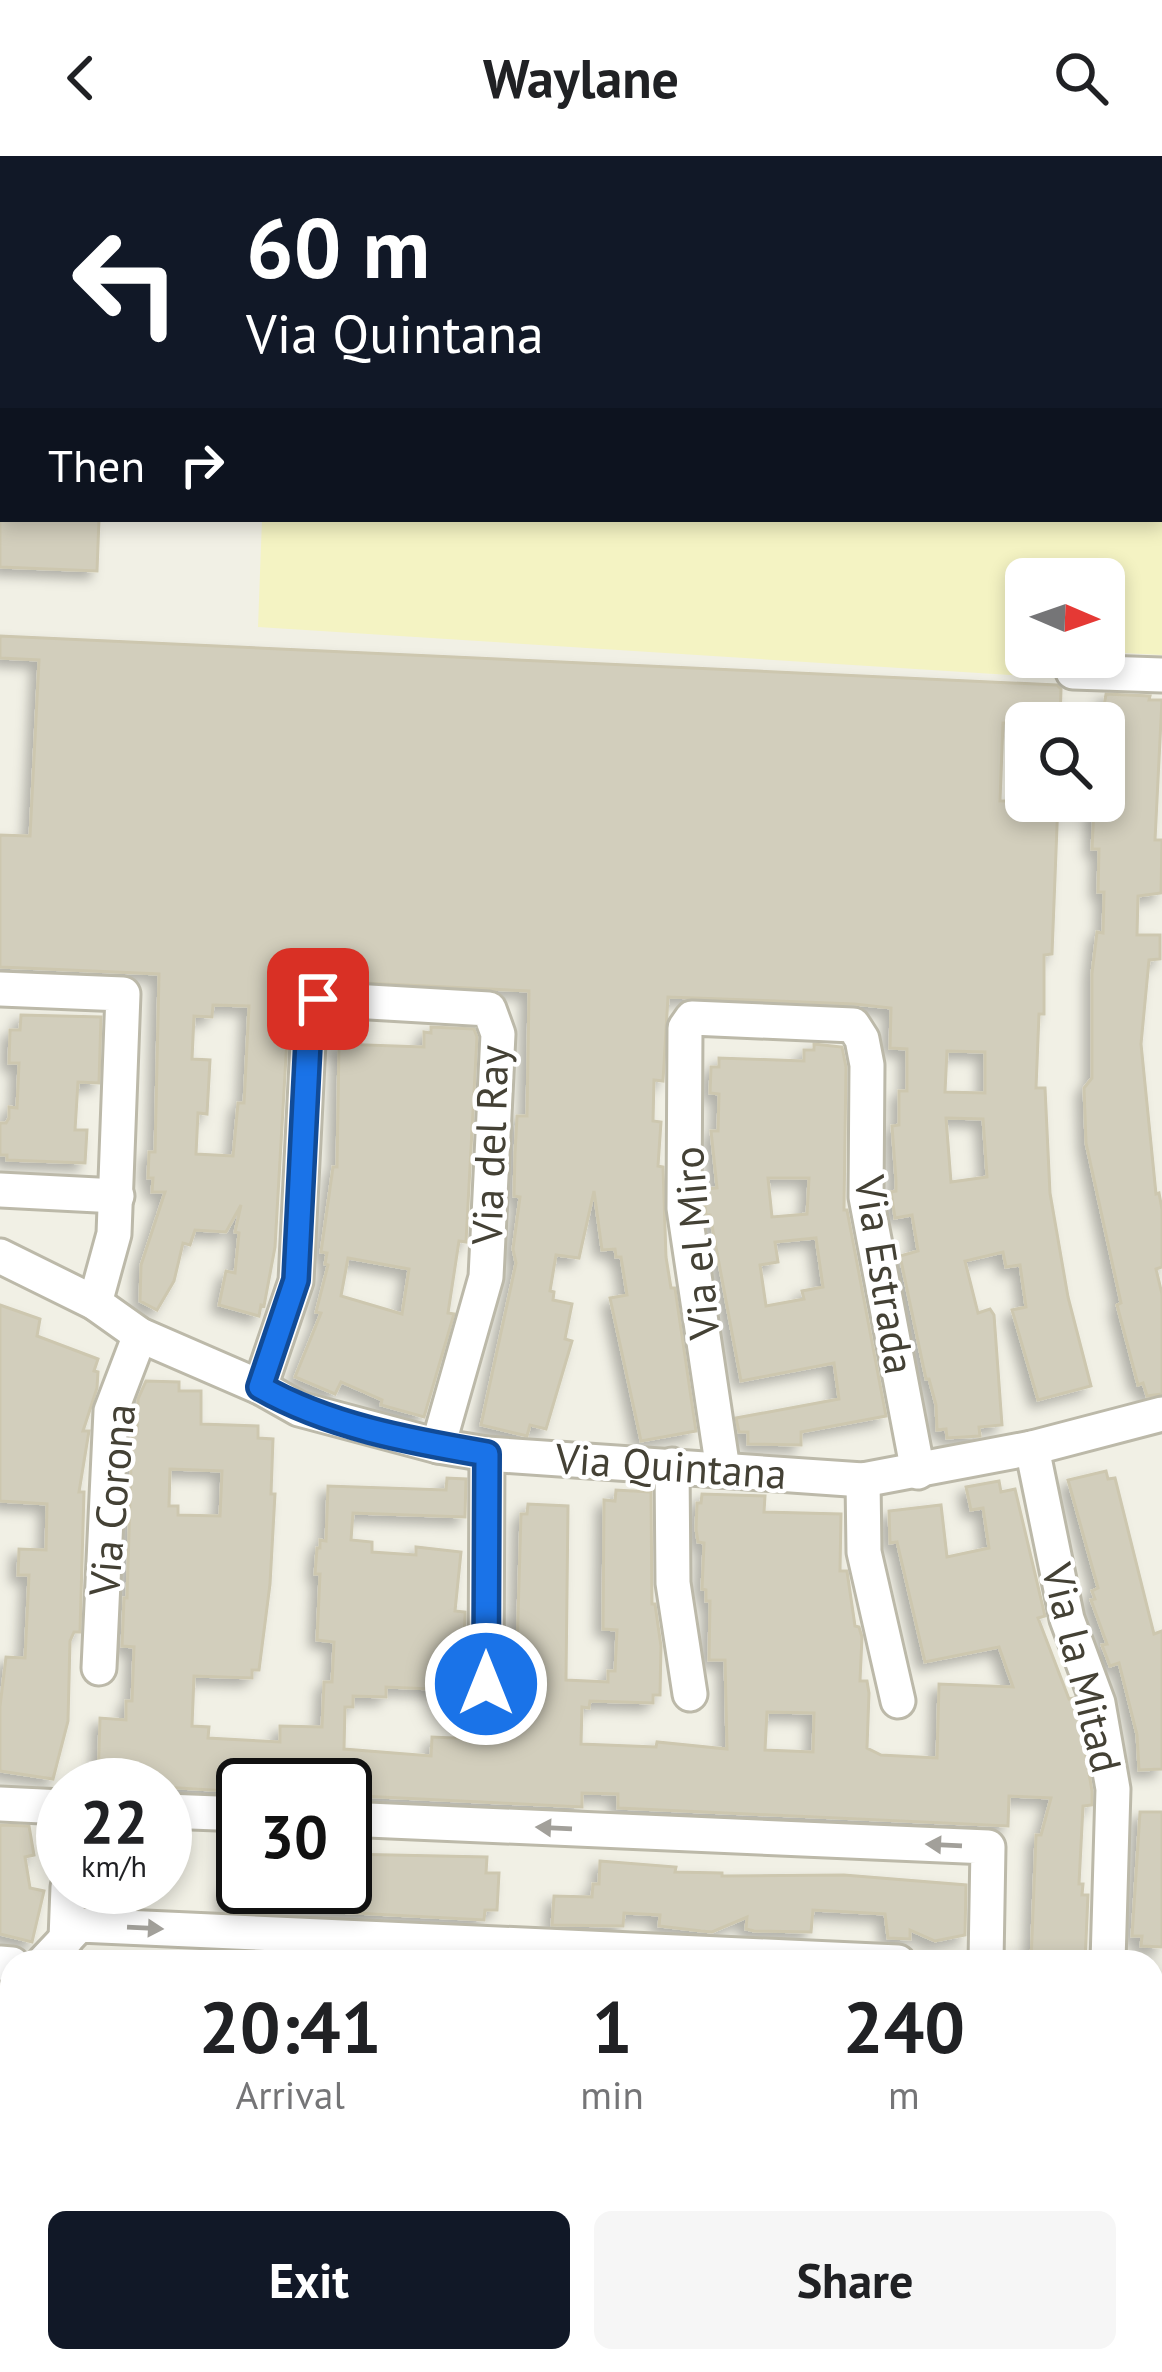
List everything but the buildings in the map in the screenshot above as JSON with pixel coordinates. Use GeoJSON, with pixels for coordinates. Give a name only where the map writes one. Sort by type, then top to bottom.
{"type":"FeatureCollection","features":[{"type":"Feature","properties":{"kind":"street"},"geometry":{"type":"LineString","coordinates":[[1125,674],[1162,675]]}},
{"type":"Feature","properties":{"kind":"street"},"geometry":{"type":"LineString","coordinates":[[0,988],[123,994],[114,1234],[95,1304]]}},
{"type":"Feature","properties":{"kind":"street","name":"Via del Ray"},"geometry":{"type":"LineString","coordinates":[[260,1387],[296,1280],[309,1023],[318,999],[489,1009],[498,1034],[486,1276],[438,1446]]}},
{"type":"Feature","properties":{"kind":"street","name":"Via el Miro"},"geometry":{"type":"LineString","coordinates":[[692,1018],[686,1028],[684,1208],[723,1470]]}},
{"type":"Feature","properties":{"kind":"street","name":"Via Estrada"},"geometry":{"type":"LineString","coordinates":[[692,1018],[853,1024],[862,1040],[867,1065],[866,1197],[917,1472]]}},
{"type":"Feature","properties":{"kind":"street"},"geometry":{"type":"LineString","coordinates":[[0,1190],[117,1196]]}},
{"type":"Feature","properties":{"kind":"street","name":"Via Quintana"},"geometry":{"type":"LineString","coordinates":[[0,1256],[95,1304],[140,1335],[299,1409],[438,1446],[487,1454],[863,1480],[1032,1448],[1162,1414]]}},
{"type":"Feature","properties":{"kind":"street","name":"Via Corona"},"geometry":{"type":"LineString","coordinates":[[100,1668],[111,1412],[140,1335]]}},
{"type":"Feature","properties":{"kind":"street","name":"Via la Mitad"},"geometry":{"type":"LineString","coordinates":[[1032,1448],[1067,1619],[1099,1703],[1113,1789],[1108,1950]]}},
{"type":"Feature","properties":{"kind":"street"},"geometry":{"type":"LineString","coordinates":[[486,1684],[487,1454]]}},
{"type":"Feature","properties":{"kind":"street"},"geometry":{"type":"LineString","coordinates":[[672,1465],[673,1582],[690,1694]]}},
{"type":"Feature","properties":{"kind":"street"},"geometry":{"type":"LineString","coordinates":[[863,1480],[864,1552],[898,1701]]}},
{"type":"Feature","properties":{"kind":"street"},"geometry":{"type":"LineString","coordinates":[[0,1804],[36,1806]]}},
{"type":"Feature","properties":{"kind":"street"},"geometry":{"type":"LineString","coordinates":[[372,1820],[988,1847],[986,1950]]}},
{"type":"Feature","properties":{"kind":"street"},"geometry":{"type":"LineString","coordinates":[[55,1950],[62,1914]]}},
{"type":"Feature","properties":{"kind":"street"},"geometry":{"type":"LineString","coordinates":[[55,1950],[79,1925],[632,1950]]}},
{"type":"Feature","properties":{"kind":"sand"},"geometry":{"type":"Polygon","coordinates":[[[262,522],[1162,522],[1162,655],[1125,653],[1125,558],[1005,558],[1005,675],[258,627],[262,522]]]}},
{"type":"Feature","properties":{"kind":"route"},"geometry":{"type":"LineString","coordinates":[[318,999],[309,1023],[296,1280],[260,1387],[299,1409],[438,1446],[487,1454],[486,1684]]}}]}
